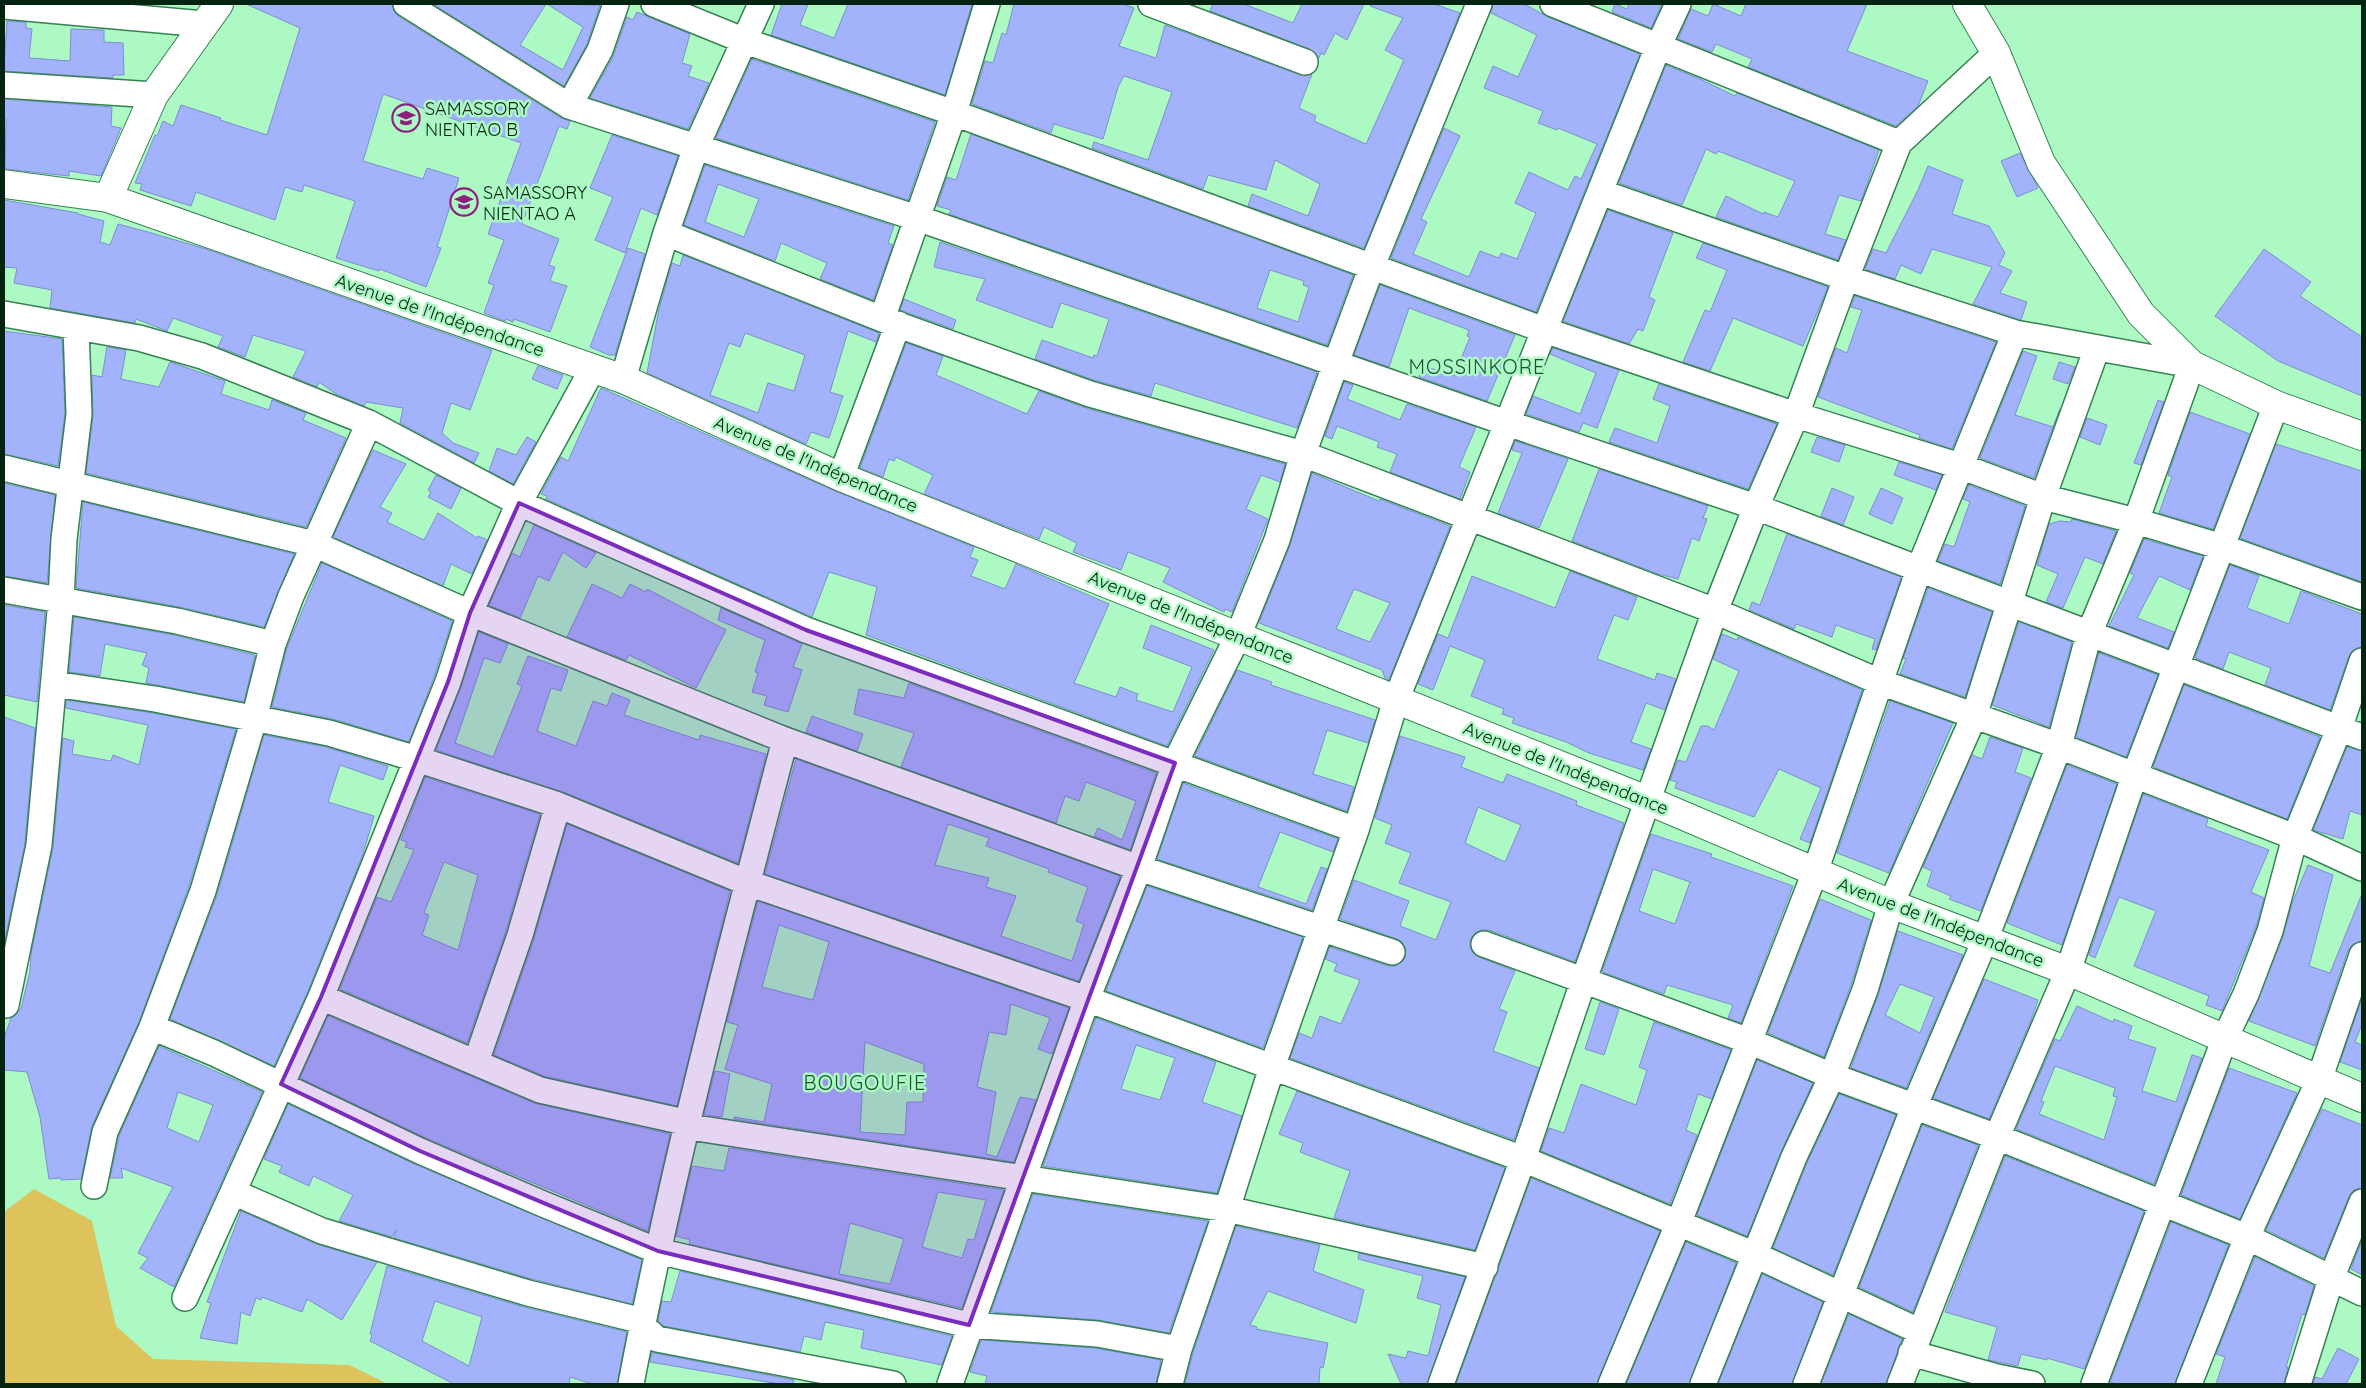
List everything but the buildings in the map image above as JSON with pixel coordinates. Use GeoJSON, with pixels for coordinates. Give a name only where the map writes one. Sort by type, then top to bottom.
{"type":"FeatureCollection","features":[{"type":"Feature","properties":{"kind":"main road"},"geometry":{"type":"LineString","coordinates":[[1967,4],[1996,53],[2041,163],[2141,314],[2192,365],[2276,405],[2362,436]]}},
{"type":"Feature","properties":{"kind":"main road"},"geometry":{"type":"LineString","coordinates":[[108,198],[154,95],[212,14]]}},
{"type":"Feature","properties":{"kind":"main road","name":"Avenue de l'Indépendance"},"geometry":{"type":"LineString","coordinates":[[4,184],[108,198],[623,379],[841,477],[1649,801],[1890,904],[2068,971],[2362,1098]]}},
{"type":"Feature","properties":{"kind":"street"},"geometry":{"type":"LineString","coordinates":[[406,4],[569,106],[918,218],[1507,423],[1756,506],[1920,569],[2010,601],[2089,634],[2362,737]]}},
{"type":"Feature","properties":{"kind":"street"},"geometry":{"type":"LineString","coordinates":[[569,106],[600,50],[616,4]]}},
{"type":"Feature","properties":{"kind":"street"},"geometry":{"type":"LineString","coordinates":[[654,4],[745,41],[954,113],[1544,330],[1796,415],[1960,466],[2043,497],[2136,521],[2222,547],[2362,597]]}},
{"type":"Feature","properties":{"kind":"street"},"geometry":{"type":"LineString","coordinates":[[623,379],[666,233],[696,146],[761,4]]}},
{"type":"Feature","properties":{"kind":"street"},"geometry":{"type":"LineString","coordinates":[[841,477],[890,322],[918,218],[954,113],[987,4]]}},
{"type":"Feature","properties":{"kind":"street"},"geometry":{"type":"LineString","coordinates":[[1151,4],[1305,62]]}},
{"type":"Feature","properties":{"kind":"street"},"geometry":{"type":"LineString","coordinates":[[950,1384],[1022,1178],[1087,1000],[1139,868],[1175,763],[1238,636],[1277,540],[1303,454],[1372,266],[1479,4]]}},
{"type":"Feature","properties":{"kind":"street"},"geometry":{"type":"LineString","coordinates":[[1553,4],[1899,143]]}},
{"type":"Feature","properties":{"kind":"street"},"geometry":{"type":"LineString","coordinates":[[1170,1384],[1179,1349],[1227,1209],[1272,1067],[1356,830],[1396,700],[1658,47],[1678,4]]}},
{"type":"Feature","properties":{"kind":"street"},"geometry":{"type":"LineString","coordinates":[[4,6],[212,14]]}},
{"type":"Feature","properties":{"kind":"street"},"geometry":{"type":"LineString","coordinates":[[1442,1384],[1524,1159],[1584,982],[1715,611],[1756,506],[1796,415],[1846,278],[1899,143],[1996,53]]}},
{"type":"Feature","properties":{"kind":"street"},"geometry":{"type":"LineString","coordinates":[[4,84],[154,95]]}},
{"type":"Feature","properties":{"kind":"street"},"geometry":{"type":"LineString","coordinates":[[1600,192],[1846,278],[2015,333],[2192,365],[2136,521],[2089,634],[2059,746],[1985,940],[1914,1107],[1806,1384]]}},
{"type":"Feature","properties":{"kind":"street"},"geometry":{"type":"LineString","coordinates":[[666,233],[890,322],[1090,394],[1303,454],[1715,611],[1880,682],[2135,774],[2295,837],[2362,868]]}},
{"type":"Feature","properties":{"kind":"street"},"geometry":{"type":"LineString","coordinates":[[4,314],[140,338],[202,356],[369,423],[519,503],[806,630],[1356,830]]}},
{"type":"Feature","properties":{"kind":"street"},"geometry":{"type":"LineString","coordinates":[[6,1005],[39,845],[61,600],[69,484],[79,414],[76,326]]}},
{"type":"Feature","properties":{"kind":"street"},"geometry":{"type":"LineString","coordinates":[[1611,1384],[1679,1222],[1815,872],[1920,569],[2015,333]]}},
{"type":"Feature","properties":{"kind":"street"},"geometry":{"type":"LineString","coordinates":[[1703,1384],[1753,1254],[1794,1157],[1832,1076],[1866,990],[1890,904],[1932,815],[1974,716],[2043,497],[2097,348]]}},
{"type":"Feature","properties":{"kind":"street"},"geometry":{"type":"LineString","coordinates":[[185,1298],[280,1084],[321,997],[448,682],[470,613],[519,503],[593,368]]}},
{"type":"Feature","properties":{"kind":"street"},"geometry":{"type":"LineString","coordinates":[[1900,1384],[1997,1137],[2068,971],[2135,774],[2276,405]]}},
{"type":"Feature","properties":{"kind":"street"},"geometry":{"type":"LineString","coordinates":[[94,1186],[105,1132],[152,1027],[203,891],[254,719],[273,644],[291,596],[369,423]]}},
{"type":"Feature","properties":{"kind":"street"},"geometry":{"type":"LineString","coordinates":[[4,468],[314,544],[470,613],[785,740],[1139,868],[1392,952]]}},
{"type":"Feature","properties":{"kind":"street"},"geometry":{"type":"LineString","coordinates":[[4,590],[177,621],[273,644]]}},
{"type":"Feature","properties":{"kind":"street"},"geometry":{"type":"LineString","coordinates":[[2094,1384],[2225,1038],[2246,994],[2270,931],[2295,837],[2338,729],[2362,661]]}},
{"type":"Feature","properties":{"kind":"street"},"geometry":{"type":"LineString","coordinates":[[54,684],[155,699],[328,733],[417,759],[558,805],[748,883],[1087,1000],[1524,1159],[1679,1222],[1842,1294],[1915,1342],[1997,1377],[2032,1384]]}},
{"type":"Feature","properties":{"kind":"street"},"geometry":{"type":"LineString","coordinates":[[631,1384],[658,1251],[785,740]]}},
{"type":"Feature","properties":{"kind":"street"},"geometry":{"type":"LineString","coordinates":[[476,1062],[520,935],[558,805]]}},
{"type":"Feature","properties":{"kind":"street"},"geometry":{"type":"LineString","coordinates":[[1484,944],[1749,1041],[1832,1076],[1997,1137],[2247,1237],[2362,1293]]}},
{"type":"Feature","properties":{"kind":"street"},"geometry":{"type":"LineString","coordinates":[[2189,1384],[2247,1237],[2319,1080],[2362,955]]}},
{"type":"Feature","properties":{"kind":"street"},"geometry":{"type":"LineString","coordinates":[[321,997],[540,1090],[689,1123],[696,1128],[1227,1209],[1485,1267]]}},
{"type":"Feature","properties":{"kind":"street"},"geometry":{"type":"LineString","coordinates":[[152,1027],[214,1053],[420,1151],[658,1251],[970,1325],[1097,1334],[1179,1349]]}},
{"type":"Feature","properties":{"kind":"street"},"geometry":{"type":"LineString","coordinates":[[232,1192],[322,1230],[528,1293],[635,1319],[642,1328],[657,1339],[893,1384]]}},
{"type":"Feature","properties":{"kind":"street"},"geometry":{"type":"LineString","coordinates":[[2298,1384],[2331,1279],[2362,1202]]}},
{"type":"Feature","properties":{"kind":"highlighted area"},"geometry":{"type":"Polygon","coordinates":[[[519,503],[806,630],[1175,763],[969,1325],[658,1251],[420,1151],[281,1084],[321,997],[448,682],[470,613],[519,503]]]}},
{"type":"Feature","properties":{"kind":"shaded area"},"geometry":{"type":"Polygon","coordinates":[[[34,1189],[92,1221],[116,1326],[153,1359],[349,1365],[388,1384],[4,1384],[4,1212],[34,1189]]]}},
{"type":"Feature","properties":{"kind":"place","name":"SAMASSORY NIENTAO B"},"geometry":{"type":"Point","coordinates":[406,118]}},
{"type":"Feature","properties":{"kind":"place","name":"SAMASSORY NIENTAO A"},"geometry":{"type":"Point","coordinates":[464,202]}},
{"type":"Feature","properties":{"kind":"district","name":"MOSSINKORE"},"geometry":{"type":"Point","coordinates":[1477,366]}},
{"type":"Feature","properties":{"kind":"district","name":"BOUGOUFIE"},"geometry":{"type":"Point","coordinates":[865,1082]}}]}
